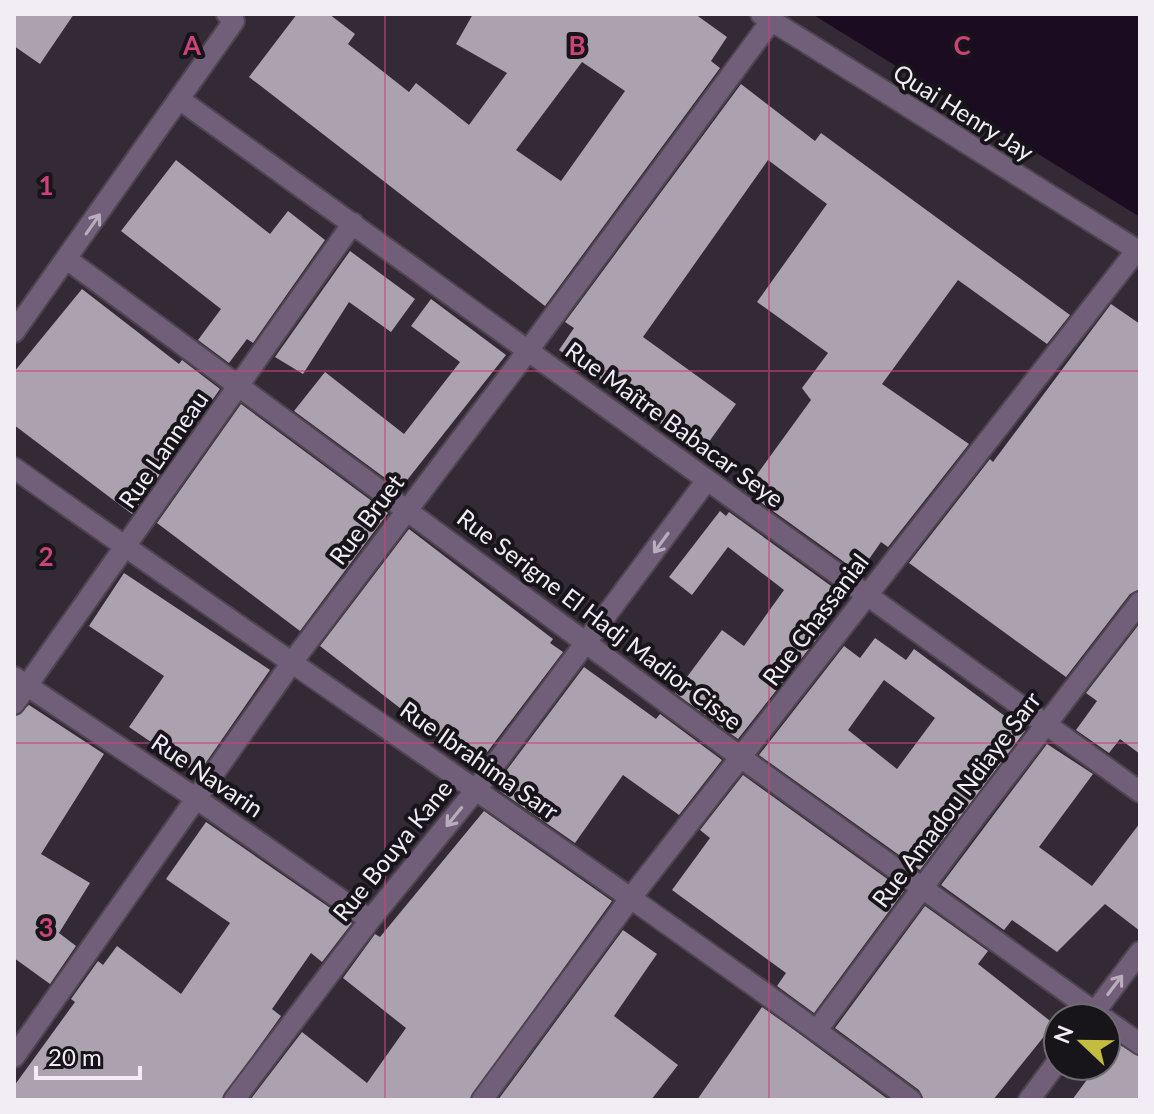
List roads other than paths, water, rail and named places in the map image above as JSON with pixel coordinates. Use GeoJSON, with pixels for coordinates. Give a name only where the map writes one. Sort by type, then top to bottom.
{"type":"FeatureCollection","features":[{"type":"Feature","properties":{"kind":"street"},"geometry":{"type":"LineString","coordinates":[[14,332],[68,260],[233,16]]}},
{"type":"Feature","properties":{"kind":"street","name":"Quai Henry Jay"},"geometry":{"type":"LineString","coordinates":[[765,18],[1138,251]]}},
{"type":"Feature","properties":{"kind":"street","name":"Rue Bruet"},"geometry":{"type":"LineString","coordinates":[[14,1057],[194,797],[527,352],[765,18]]}},
{"type":"Feature","properties":{"kind":"street","name":"Rue Maître Babacar Seye"},"geometry":{"type":"LineString","coordinates":[[179,99],[1140,792]]}},
{"type":"Feature","properties":{"kind":"street","name":"Rue Lanneau"},"geometry":{"type":"LineString","coordinates":[[14,704],[20,682],[127,548],[353,223]]}},
{"type":"Feature","properties":{"kind":"street","name":"Rue Chassanial"},"geometry":{"type":"LineString","coordinates":[[482,1100],[629,900],[743,759],[866,596],[1138,251]]}},
{"type":"Feature","properties":{"kind":"street","name":"Rue Serigne El Hadj Madior Cisse"},"geometry":{"type":"LineString","coordinates":[[68,260],[1077,1002]]}},
{"type":"Feature","properties":{"kind":"street","name":"Rue Ibrahima Sarr"},"geometry":{"type":"LineString","coordinates":[[14,468],[817,1030],[911,1100]]}},
{"type":"Feature","properties":{"kind":"street","name":"Rue Bouya Kane"},"geometry":{"type":"LineString","coordinates":[[234,1100],[370,920],[475,791],[707,480]]}},
{"type":"Feature","properties":{"kind":"street","name":"Rue Amadou Ndiaye Sarr"},"geometry":{"type":"LineString","coordinates":[[817,1030],[1140,602]]}},
{"type":"Feature","properties":{"kind":"street","name":"Rue Navarin"},"geometry":{"type":"LineString","coordinates":[[20,682],[194,797],[370,920]]}},
{"type":"Feature","properties":{"kind":"street"},"geometry":{"type":"LineString","coordinates":[[1108,1002],[1140,952]]}},
{"type":"Feature","properties":{"kind":"street","name":"Rue Serigne El Hadj Madior Cisse"},"geometry":{"type":"LineString","coordinates":[[1122,1032],[1140,1044]]}},
{"type":"Feature","properties":{"kind":"street"},"geometry":{"type":"LineString","coordinates":[[1029,1100],[1042,1082]]}}]}
